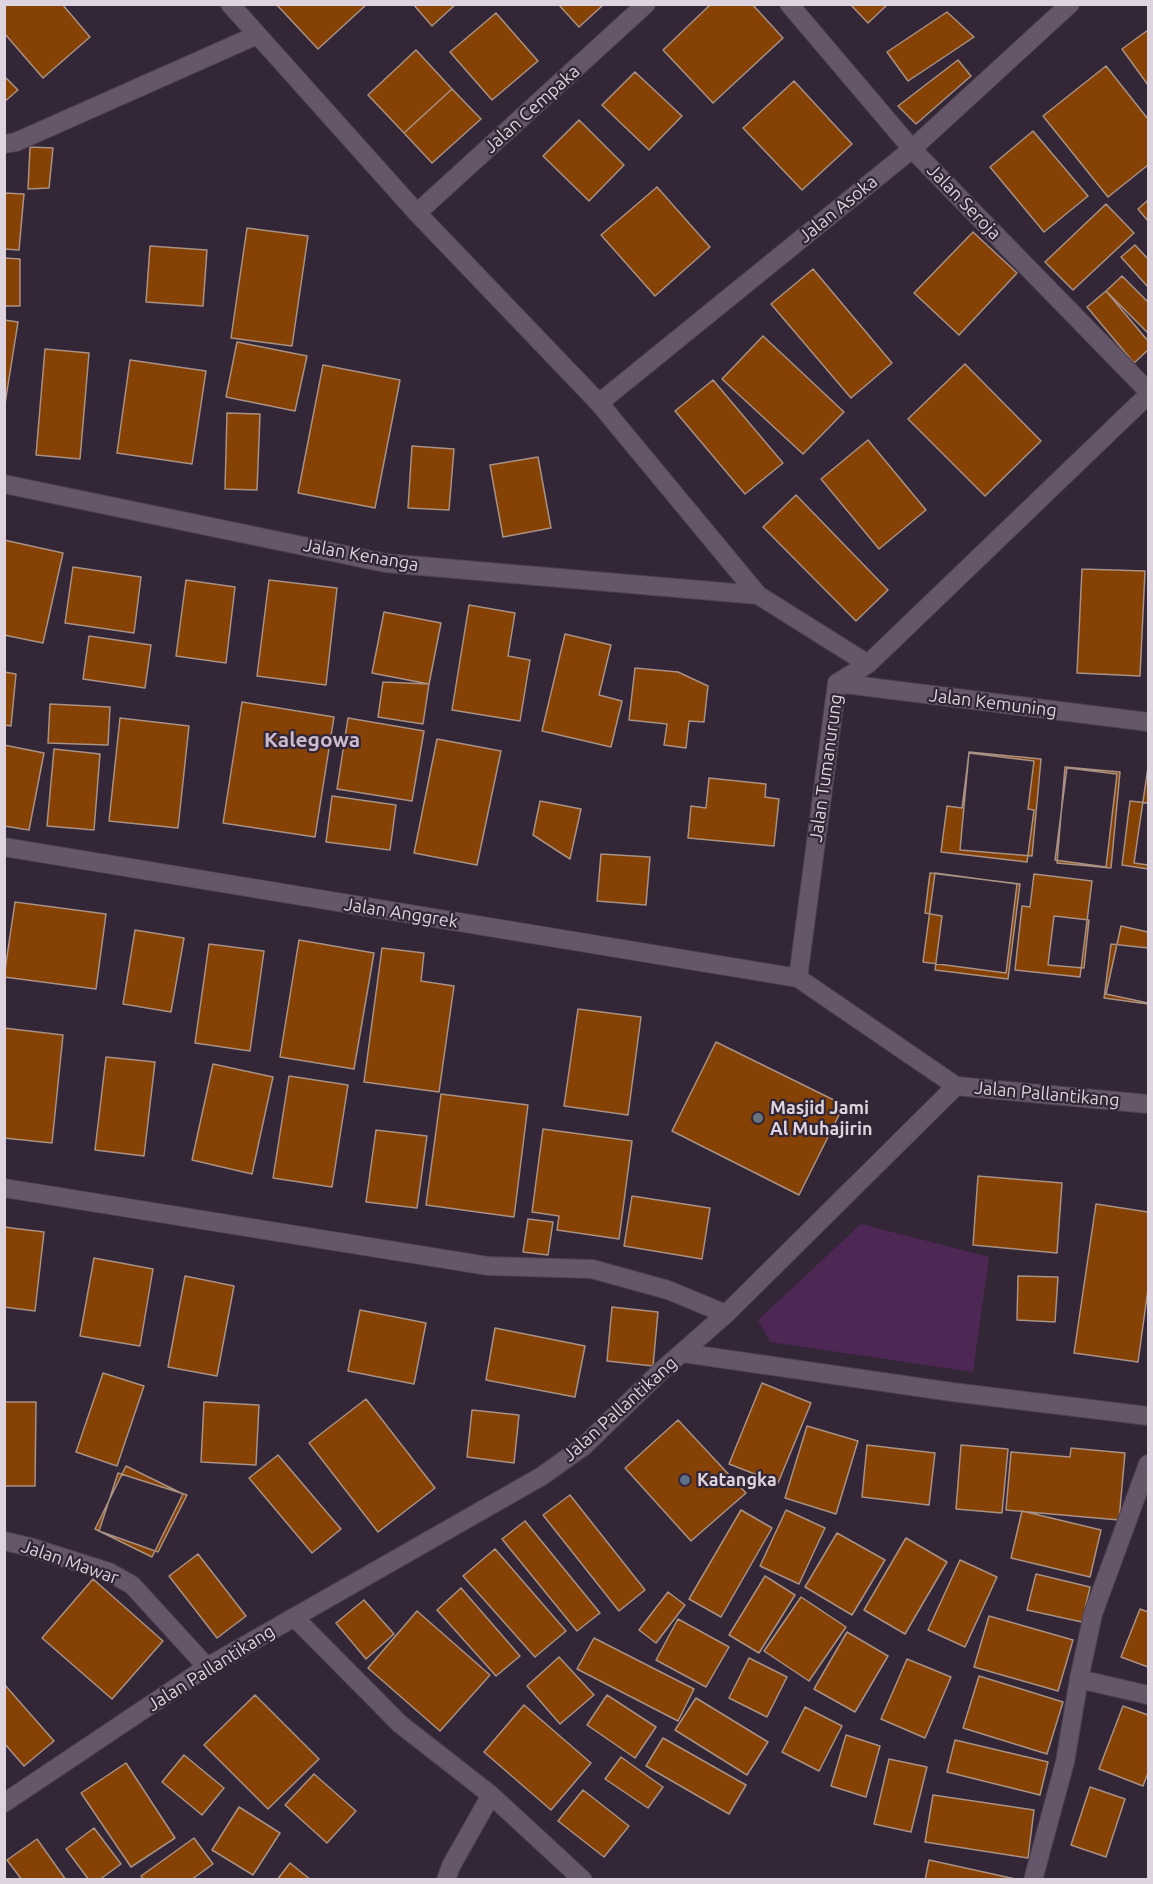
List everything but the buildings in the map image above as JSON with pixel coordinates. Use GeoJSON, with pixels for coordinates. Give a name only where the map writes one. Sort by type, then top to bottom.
{"type":"FeatureCollection","features":[{"type":"Feature","properties":{"kind":"street"},"geometry":{"type":"LineString","coordinates":[[230,4],[417,213],[599,403],[758,595],[868,664]]}},
{"type":"Feature","properties":{"kind":"street","name":"Jalan Cempaka"},"geometry":{"type":"LineString","coordinates":[[417,213],[646,4]]}},
{"type":"Feature","properties":{"kind":"street","name":"Jalan Seroja"},"geometry":{"type":"LineString","coordinates":[[789,4],[912,148],[1149,393]]}},
{"type":"Feature","properties":{"kind":"street","name":"Jalan Asoka"},"geometry":{"type":"LineString","coordinates":[[599,403],[912,148],[1070,4]]}},
{"type":"Feature","properties":{"kind":"street"},"geometry":{"type":"LineString","coordinates":[[4,144],[16,142],[257,35]]}},
{"type":"Feature","properties":{"kind":"street","name":"Jalan Tumanurung"},"geometry":{"type":"LineString","coordinates":[[798,978],[837,682],[868,664],[1149,393]]}},
{"type":"Feature","properties":{"kind":"street","name":"Jalan Kenanga"},"geometry":{"type":"LineString","coordinates":[[4,484],[385,563],[758,595]]}},
{"type":"Feature","properties":{"kind":"street","name":"Jalan Kemuning"},"geometry":{"type":"LineString","coordinates":[[837,682],[1149,722]]}},
{"type":"Feature","properties":{"kind":"street","name":"Jalan Anggrek"},"geometry":{"type":"LineString","coordinates":[[4,847],[798,978]]}},
{"type":"Feature","properties":{"kind":"street"},"geometry":{"type":"LineString","coordinates":[[798,978],[956,1086]]}},
{"type":"Feature","properties":{"kind":"street","name":"Jalan Pallantikang"},"geometry":{"type":"LineString","coordinates":[[4,1803],[207,1667],[542,1476],[584,1446],[662,1370],[726,1314],[956,1086],[1149,1104]]}},
{"type":"Feature","properties":{"kind":"street"},"geometry":{"type":"LineString","coordinates":[[4,1188],[488,1266],[592,1269],[668,1290],[726,1314]]}},
{"type":"Feature","properties":{"kind":"street"},"geometry":{"type":"LineString","coordinates":[[682,1353],[952,1392],[1149,1416]]}},
{"type":"Feature","properties":{"kind":"street"},"geometry":{"type":"LineString","coordinates":[[1033,1880],[1065,1762],[1093,1614],[1149,1464]]}},
{"type":"Feature","properties":{"kind":"street","name":"Jalan Mawar"},"geometry":{"type":"LineString","coordinates":[[4,1541],[109,1572],[132,1585],[207,1667]]}},
{"type":"Feature","properties":{"kind":"street"},"geometry":{"type":"LineString","coordinates":[[294,1617],[400,1724],[491,1795],[583,1880]]}},
{"type":"Feature","properties":{"kind":"street"},"geometry":{"type":"LineString","coordinates":[[1079,1679],[1149,1695]]}},
{"type":"Feature","properties":{"kind":"street"},"geometry":{"type":"LineString","coordinates":[[446,1880],[451,1866],[491,1795]]}},
{"type":"Feature","properties":{"kind":"shaded area"},"geometry":{"type":"Polygon","coordinates":[[[861,1224],[989,1257],[973,1372],[770,1342],[758,1320],[861,1224]]]}},
{"type":"Feature","properties":{"kind":"place","name":"Masjid Jami Al Muhajirin"},"geometry":{"type":"Point","coordinates":[758,1118]}},
{"type":"Feature","properties":{"kind":"place","name":"Katangka"},"geometry":{"type":"Point","coordinates":[685,1480]}},
{"type":"Feature","properties":{"kind":"district","name":"Kalegowa"},"geometry":{"type":"Point","coordinates":[312,740]}}]}
